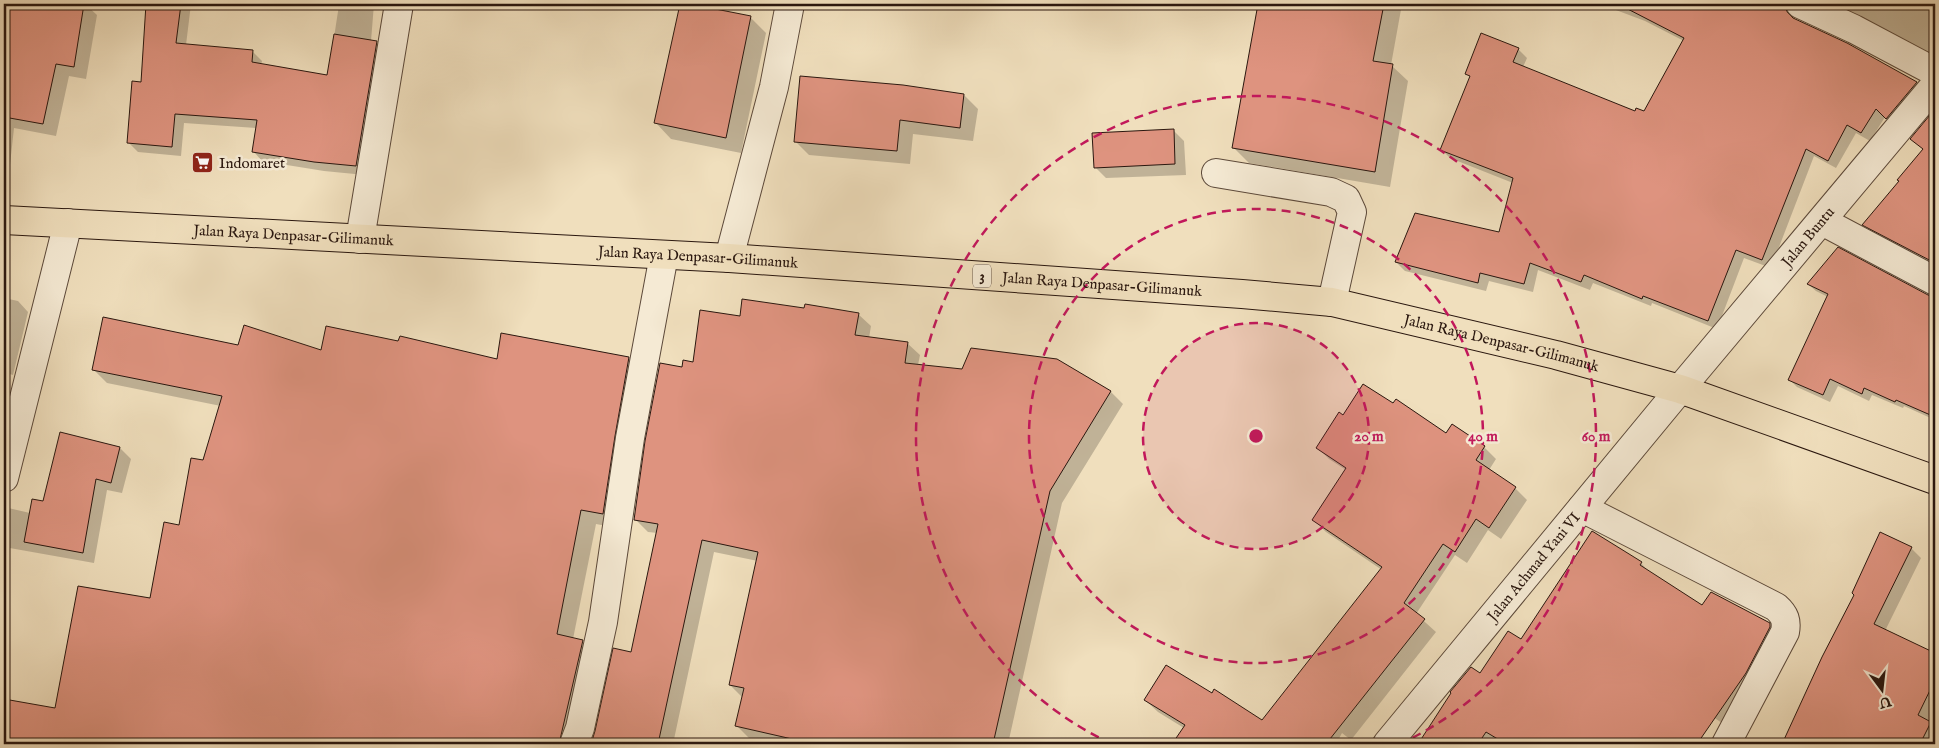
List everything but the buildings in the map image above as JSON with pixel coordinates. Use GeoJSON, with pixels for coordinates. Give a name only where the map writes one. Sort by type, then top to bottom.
{"type":"FeatureCollection","features":[{"type":"Feature","properties":{"kind":"highway","name":"Jalan Raya Denpasar-Gilimanuk"},"geometry":{"type":"LineString","coordinates":[[4,220],[729,258],[1332,302],[1556,355],[1680,389],[1935,480]]}},
{"type":"Feature","properties":{"kind":"street"},"geometry":{"type":"LineString","coordinates":[[360,239],[399,4]]}},
{"type":"Feature","properties":{"kind":"street"},"geometry":{"type":"LineString","coordinates":[[729,258],[774,87],[790,4]]}},
{"type":"Feature","properties":{"kind":"street"},"geometry":{"type":"LineString","coordinates":[[1800,4],[1854,29],[1935,72]]}},
{"type":"Feature","properties":{"kind":"street","name":"Jalan Buntu"},"geometry":{"type":"LineString","coordinates":[[1680,389],[1935,84]]}},
{"type":"Feature","properties":{"kind":"street"},"geometry":{"type":"LineString","coordinates":[[1216,173],[1331,192],[1346,199],[1352,212],[1332,302]]}},
{"type":"Feature","properties":{"kind":"street"},"geometry":{"type":"LineString","coordinates":[[1822,220],[1935,281]]}},
{"type":"Feature","properties":{"kind":"street"},"geometry":{"type":"LineString","coordinates":[[4,478],[68,224]]}},
{"type":"Feature","properties":{"kind":"street"},"geometry":{"type":"LineString","coordinates":[[574,744],[580,728],[603,622],[630,438],[664,254]]}},
{"type":"Feature","properties":{"kind":"street","name":"Jalan Achmad Yani VI"},"geometry":{"type":"LineString","coordinates":[[1387,744],[1680,389]]}},
{"type":"Feature","properties":{"kind":"street"},"geometry":{"type":"LineString","coordinates":[[1582,508],[1776,607],[1783,614],[1786,622],[1786,632],[1726,744]]}},
{"type":"Feature","properties":{"kind":"place","name":"Indomaret"},"geometry":{"type":"Point","coordinates":[203,163]}}]}
